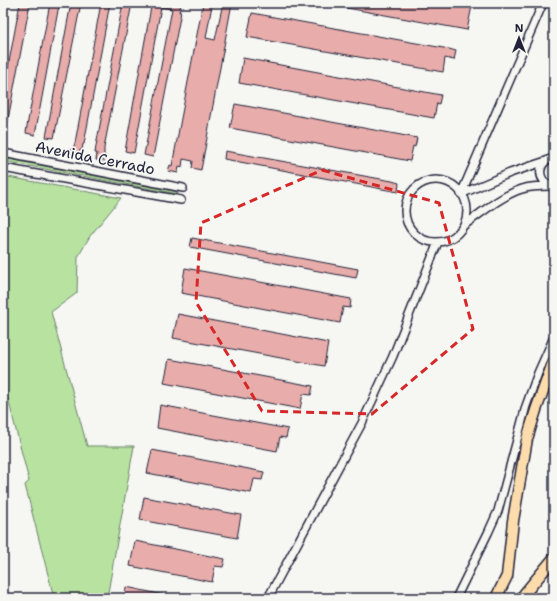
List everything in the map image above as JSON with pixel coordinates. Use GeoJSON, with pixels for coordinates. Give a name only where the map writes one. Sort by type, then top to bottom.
{"type":"FeatureCollection","features":[{"type":"Feature","properties":{"kind":"highway"},"geometry":{"type":"LineString","coordinates":[[496,598],[507,576],[513,521],[527,439],[554,360]]}},
{"type":"Feature","properties":{"kind":"highway"},"geometry":{"type":"LineString","coordinates":[[521,598],[554,558]]}},
{"type":"Feature","properties":{"kind":"street"},"geometry":{"type":"LineString","coordinates":[[460,194],[543,3]]}},
{"type":"Feature","properties":{"kind":"street","name":"Avenida Cerrado"},"geometry":{"type":"LineString","coordinates":[[3,153],[183,188]]}},
{"type":"Feature","properties":{"kind":"street"},"geometry":{"type":"LineString","coordinates":[[460,194],[510,173],[551,159]]}},
{"type":"Feature","properties":{"kind":"street"},"geometry":{"type":"LineString","coordinates":[[551,159],[540,168],[540,172],[543,181],[552,186]]}},
{"type":"Feature","properties":{"kind":"street","name":"Avenida Cerrado"},"geometry":{"type":"LineString","coordinates":[[3,168],[181,200]]}},
{"type":"Feature","properties":{"kind":"street"},"geometry":{"type":"LineString","coordinates":[[463,226],[466,216],[466,206],[456,188],[447,183],[436,181],[426,182],[411,193],[406,202],[406,221],[411,230],[422,239],[438,242],[448,240],[457,234],[463,226],[510,194],[530,187],[552,186]]}},
{"type":"Feature","properties":{"kind":"street"},"geometry":{"type":"LineString","coordinates":[[268,598],[362,423],[393,356],[438,242]]}},
{"type":"Feature","properties":{"kind":"street"},"geometry":{"type":"LineString","coordinates":[[456,598],[498,511],[526,406],[538,373],[554,337]]}},
{"type":"Feature","properties":{"kind":"highlighted area"},"geometry":{"type":"Polygon","coordinates":[[[322,170],[439,203],[473,329],[372,414],[262,411],[196,302],[201,223],[322,170]]]}},
{"type":"Feature","properties":{"kind":"green space"},"geometry":{"type":"Polygon","coordinates":[[[3,158],[178,192],[178,194],[3,161],[3,158]]]}},
{"type":"Feature","properties":{"kind":"green space"},"geometry":{"type":"Polygon","coordinates":[[[3,176],[121,198],[90,236],[78,257],[77,293],[51,312],[87,446],[134,446],[107,598],[54,598],[25,485],[29,481],[3,379],[3,176]]]}},
{"type":"Feature","properties":{"kind":"building"},"geometry":{"type":"Polygon","coordinates":[[[20,3],[30,3],[6,130],[3,130],[3,94],[20,3]]]}},
{"type":"Feature","properties":{"kind":"building"},"geometry":{"type":"Polygon","coordinates":[[[50,3],[59,3],[59,5],[35,135],[26,133],[50,3]]]}},
{"type":"Feature","properties":{"kind":"building"},"geometry":{"type":"Polygon","coordinates":[[[71,3],[81,3],[54,138],[46,137],[71,3]]]}},
{"type":"Feature","properties":{"kind":"building"},"geometry":{"type":"Polygon","coordinates":[[[101,3],[110,3],[84,144],[82,150],[80,150],[79,156],[70,155],[71,149],[73,149],[75,143],[101,3]]]}},
{"type":"Feature","properties":{"kind":"building"},"geometry":{"type":"Polygon","coordinates":[[[123,3],[132,3],[104,148],[104,155],[106,156],[105,161],[96,160],[96,146],[123,3]]]}},
{"type":"Feature","properties":{"kind":"building"},"geometry":{"type":"Polygon","coordinates":[[[154,3],[181,4],[179,12],[181,12],[153,157],[144,155],[172,9],[161,7],[134,153],[125,151],[151,7],[153,7],[154,3]]]}},
{"type":"Feature","properties":{"kind":"building"},"geometry":{"type":"Polygon","coordinates":[[[203,3],[212,3],[206,38],[215,40],[223,3],[232,3],[201,170],[192,168],[193,161],[183,159],[182,167],[179,166],[178,173],[168,171],[170,165],[172,166],[203,3]]]}},
{"type":"Feature","properties":{"kind":"building"},"geometry":{"type":"Polygon","coordinates":[[[336,3],[454,3],[472,6],[467,30],[336,6],[336,3]]]}},
{"type":"Feature","properties":{"kind":"building"},"geometry":{"type":"Polygon","coordinates":[[[252,13],[456,51],[454,60],[445,58],[443,72],[247,37],[252,13]]]}},
{"type":"Feature","properties":{"kind":"building"},"geometry":{"type":"Polygon","coordinates":[[[243,58],[441,95],[439,104],[437,103],[434,118],[239,83],[243,58]]]}},
{"type":"Feature","properties":{"kind":"building"},"geometry":{"type":"Polygon","coordinates":[[[235,104],[417,138],[415,147],[413,146],[410,161],[230,128],[235,104]]]}},
{"type":"Feature","properties":{"kind":"building"},"geometry":{"type":"Polygon","coordinates":[[[225,151],[392,181],[399,183],[398,192],[224,159],[225,151]]]}},
{"type":"Feature","properties":{"kind":"building"},"geometry":{"type":"Polygon","coordinates":[[[192,238],[358,269],[356,278],[190,247],[192,238]]]}},
{"type":"Feature","properties":{"kind":"building"},"geometry":{"type":"Polygon","coordinates":[[[185,268],[351,299],[350,308],[343,307],[340,323],[181,293],[185,268]]]}},
{"type":"Feature","properties":{"kind":"building"},"geometry":{"type":"Polygon","coordinates":[[[178,314],[328,343],[324,366],[173,338],[178,314]]]}},
{"type":"Feature","properties":{"kind":"building"},"geometry":{"type":"Polygon","coordinates":[[[169,359],[313,386],[311,395],[303,394],[300,409],[164,383],[169,359]]]}},
{"type":"Feature","properties":{"kind":"building"},"geometry":{"type":"Polygon","coordinates":[[[160,405],[288,429],[286,438],[280,437],[277,451],[157,428],[160,405]]]}},
{"type":"Feature","properties":{"kind":"building"},"geometry":{"type":"Polygon","coordinates":[[[152,450],[264,472],[262,480],[254,479],[251,493],[147,473],[152,450]]]}},
{"type":"Feature","properties":{"kind":"building"},"geometry":{"type":"Polygon","coordinates":[[[144,497],[241,515],[237,538],[140,520],[144,497]]]}},
{"type":"Feature","properties":{"kind":"building"},"geometry":{"type":"Polygon","coordinates":[[[135,541],[225,559],[223,567],[215,566],[212,582],[130,566],[135,541]]]}},
{"type":"Feature","properties":{"kind":"building"},"geometry":{"type":"Polygon","coordinates":[[[126,587],[169,596],[169,598],[132,598],[125,596],[126,587]]]}}]}
